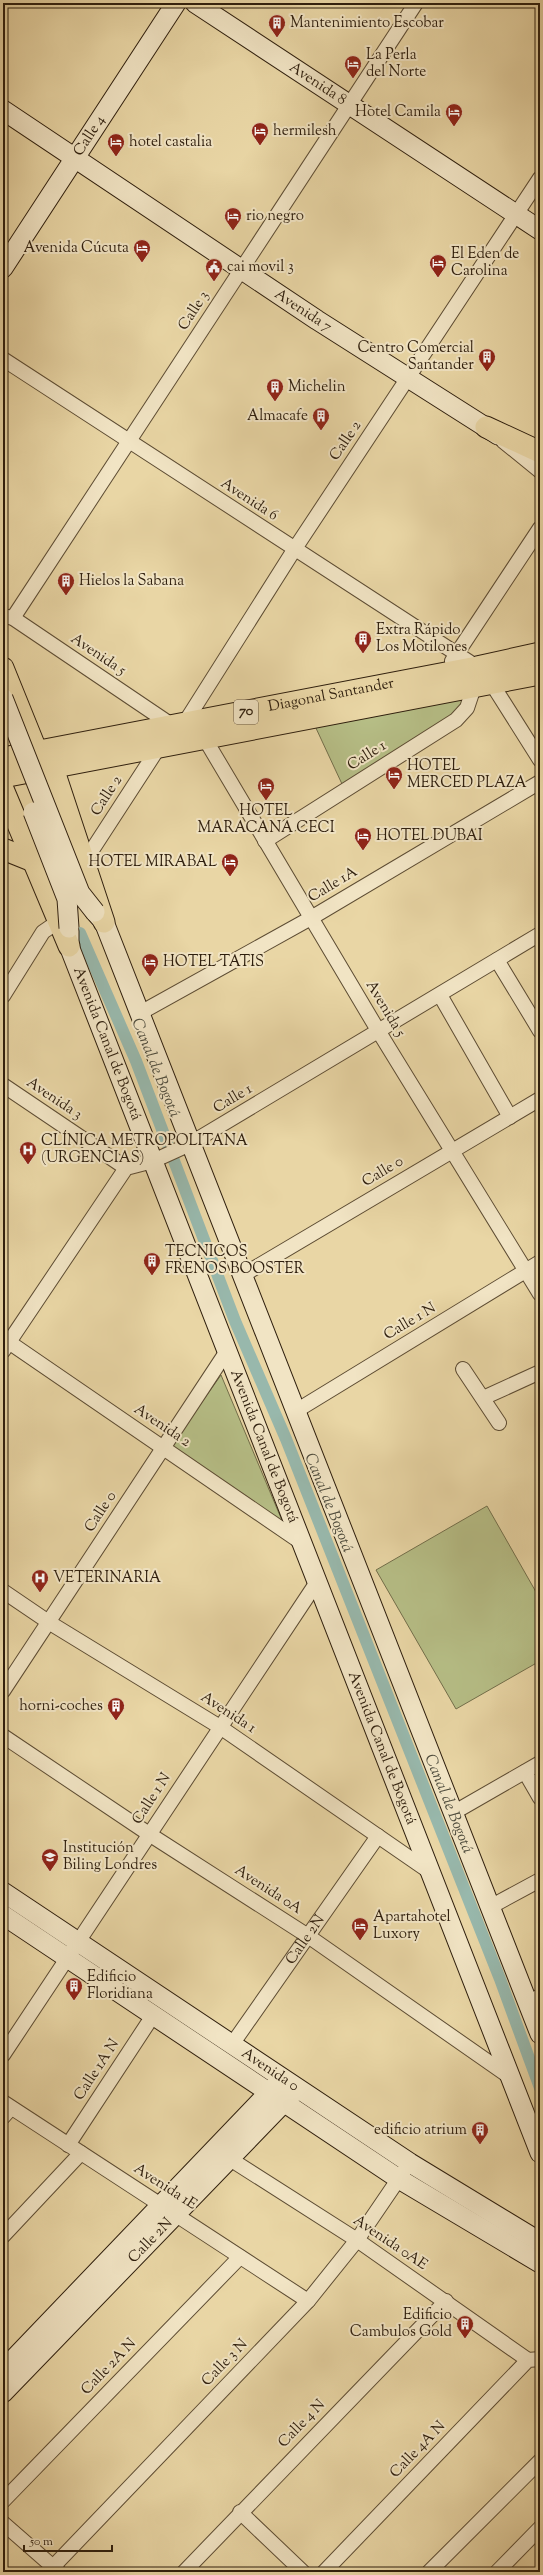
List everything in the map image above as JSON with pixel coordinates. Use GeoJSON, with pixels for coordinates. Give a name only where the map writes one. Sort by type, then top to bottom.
{"type":"FeatureCollection","features":[{"type":"Feature","properties":{"kind":"main road","name":"Calle 4"},"geometry":{"type":"LineString","coordinates":[[3,268],[176,3]]}},
{"type":"Feature","properties":{"kind":"main road","name":"Avenida 8"},"geometry":{"type":"LineString","coordinates":[[195,3],[349,106],[540,230]]}},
{"type":"Feature","properties":{"kind":"main road","name":"Avenida 7"},"geometry":{"type":"LineString","coordinates":[[3,110],[408,379],[540,460]]}},
{"type":"Feature","properties":{"kind":"main road"},"geometry":{"type":"LineString","coordinates":[[486,427],[540,452]]}},
{"type":"Feature","properties":{"kind":"main road","name":"Diagonal Santander"},"geometry":{"type":"LineString","coordinates":[[3,758],[443,673],[481,679],[540,653]]}},
{"type":"Feature","properties":{"kind":"main road"},"geometry":{"type":"LineString","coordinates":[[3,668],[37,752]]}},
{"type":"Feature","properties":{"kind":"main road","name":"Diagonal Santander"},"geometry":{"type":"LineString","coordinates":[[3,777],[204,739],[481,679],[540,674]]}},
{"type":"Feature","properties":{"kind":"main road"},"geometry":{"type":"LineString","coordinates":[[3,698],[80,893],[100,917]]}},
{"type":"Feature","properties":{"kind":"main road","name":"Avenida Canal de Bogotá"},"geometry":{"type":"LineString","coordinates":[[3,736],[67,899],[66,932],[157,1160],[227,1351],[540,2153]]}},
{"type":"Feature","properties":{"kind":"main road"},"geometry":{"type":"LineString","coordinates":[[53,768],[100,917],[140,1013],[189,1145],[243,1275],[490,1907],[534,1999],[540,2034]]}},
{"type":"Feature","properties":{"kind":"main road"},"geometry":{"type":"LineString","coordinates":[[3,790],[33,861],[66,932]]}},
{"type":"Feature","properties":{"kind":"main road"},"geometry":{"type":"LineString","coordinates":[[3,849],[33,861]]}},
{"type":"Feature","properties":{"kind":"main road","name":"Avenida 0"},"geometry":{"type":"LineString","coordinates":[[3,1892],[233,2043],[410,2163],[540,2242]]}},
{"type":"Feature","properties":{"kind":"main road","name":"Avenida 0"},"geometry":{"type":"LineString","coordinates":[[3,1915],[154,2014],[399,2179],[540,2263]]}},
{"type":"Feature","properties":{"kind":"main road","name":"Calle 2N"},"geometry":{"type":"LineString","coordinates":[[3,2393],[168,2210],[230,2159],[290,2083]]}},
{"type":"Feature","properties":{"kind":"main road","name":"Calle 2N"},"geometry":{"type":"LineString","coordinates":[[3,2370],[168,2210],[278,2097]]}},
{"type":"Feature","properties":{"kind":"street","name":"Calle 3"},"geometry":{"type":"LineString","coordinates":[[8,617],[129,441],[416,3]]}},
{"type":"Feature","properties":{"kind":"street","name":"Calle 2"},"geometry":{"type":"LineString","coordinates":[[178,725],[540,178]]}},
{"type":"Feature","properties":{"kind":"street","name":"Avenida 6"},"geometry":{"type":"LineString","coordinates":[[3,359],[294,550],[456,654],[481,679],[540,760]]}},
{"type":"Feature","properties":{"kind":"street","name":"Avenida 7"},"geometry":{"type":"LineString","coordinates":[[486,427],[540,471]]}},
{"type":"Feature","properties":{"kind":"street"},"geometry":{"type":"LineString","coordinates":[[443,673],[540,528]]}},
{"type":"Feature","properties":{"kind":"street","name":"Avenida 5"},"geometry":{"type":"LineString","coordinates":[[8,617],[178,725]]}},
{"type":"Feature","properties":{"kind":"street","name":"Calle 1"},"geometry":{"type":"LineString","coordinates":[[265,841],[456,720],[467,708],[481,679]]}},
{"type":"Feature","properties":{"kind":"street","name":"Avenida 5"},"geometry":{"type":"LineString","coordinates":[[204,739],[379,1032],[540,1294]]}},
{"type":"Feature","properties":{"kind":"street","name":"Calle 2"},"geometry":{"type":"LineString","coordinates":[[83,864],[159,747]]}},
{"type":"Feature","properties":{"kind":"street","name":"Calle 1A"},"geometry":{"type":"LineString","coordinates":[[140,1013],[311,918],[540,782]]}},
{"type":"Feature","properties":{"kind":"street"},"geometry":{"type":"LineString","coordinates":[[3,996],[43,932],[66,932]]}},
{"type":"Feature","properties":{"kind":"street","name":"Calle 1"},"geometry":{"type":"LineString","coordinates":[[126,1168],[157,1160],[189,1145],[540,934]]}},
{"type":"Feature","properties":{"kind":"street"},"geometry":{"type":"LineString","coordinates":[[497,960],[540,1031]]}},
{"type":"Feature","properties":{"kind":"street"},"geometry":{"type":"LineString","coordinates":[[440,995],[510,1117]]}},
{"type":"Feature","properties":{"kind":"street","name":"Avenida 3"},"geometry":{"type":"LineString","coordinates":[[3,1085],[126,1168]]}},
{"type":"Feature","properties":{"kind":"street","name":"Calle 0"},"geometry":{"type":"LineString","coordinates":[[243,1275],[540,1099]]}},
{"type":"Feature","properties":{"kind":"street"},"geometry":{"type":"LineString","coordinates":[[5,1344],[126,1168]]}},
{"type":"Feature","properties":{"kind":"street","name":"Calle 1 N"},"geometry":{"type":"LineString","coordinates":[[296,1411],[540,1262]]}},
{"type":"Feature","properties":{"kind":"street","name":"Avenida 2"},"geometry":{"type":"LineString","coordinates":[[5,1344],[163,1448],[302,1543]]}},
{"type":"Feature","properties":{"kind":"street","name":"Calle 0"},"geometry":{"type":"LineString","coordinates":[[3,1691],[50,1623],[227,1351]]}},
{"type":"Feature","properties":{"kind":"street"},"geometry":{"type":"LineString","coordinates":[[463,1369],[499,1423]]}},
{"type":"Feature","properties":{"kind":"street"},"geometry":{"type":"LineString","coordinates":[[483,1398],[540,1372]]}},
{"type":"Feature","properties":{"kind":"street","name":"Calle 1 N"},"geometry":{"type":"LineString","coordinates":[[3,2055],[77,1941],[317,1582]]}},
{"type":"Feature","properties":{"kind":"street","name":"Avenida 1"},"geometry":{"type":"LineString","coordinates":[[3,1591],[50,1623],[220,1727],[430,1872]]}},
{"type":"Feature","properties":{"kind":"street","name":"Avenida 0A"},"geometry":{"type":"LineString","coordinates":[[3,1736],[149,1834],[308,1936],[510,2078]]}},
{"type":"Feature","properties":{"kind":"street"},"geometry":{"type":"LineString","coordinates":[[453,1813],[540,1763]]}},
{"type":"Feature","properties":{"kind":"street"},"geometry":{"type":"LineString","coordinates":[[525,1772],[540,1798]]}},
{"type":"Feature","properties":{"kind":"street","name":"Calle 2N"},"geometry":{"type":"LineString","coordinates":[[233,2043],[378,1836]]}},
{"type":"Feature","properties":{"kind":"street"},"geometry":{"type":"LineString","coordinates":[[490,1907],[540,1880]]}},
{"type":"Feature","properties":{"kind":"street","name":"Calle 1A N"},"geometry":{"type":"LineString","coordinates":[[68,2145],[154,2014]]}},
{"type":"Feature","properties":{"kind":"street","name":"Avenida 1E"},"geometry":{"type":"LineString","coordinates":[[6,2109],[81,2153],[308,2301]]}},
{"type":"Feature","properties":{"kind":"street"},"geometry":{"type":"LineString","coordinates":[[3,2236],[81,2153]]}},
{"type":"Feature","properties":{"kind":"street","name":"Avenida 0AE"},"geometry":{"type":"LineString","coordinates":[[230,2159],[357,2240],[534,2359]]}},
{"type":"Feature","properties":{"kind":"street","name":"Calle 3 N"},"geometry":{"type":"LineString","coordinates":[[53,2570],[308,2301],[357,2240],[410,2163]]}},
{"type":"Feature","properties":{"kind":"street","name":"Calle 2A N"},"geometry":{"type":"LineString","coordinates":[[3,2501],[240,2257]]}},
{"type":"Feature","properties":{"kind":"street","name":"Calle 4 N"},"geometry":{"type":"LineString","coordinates":[[184,2572],[240,2512],[446,2301]]}},
{"type":"Feature","properties":{"kind":"street","name":"Calle 4A N"},"geometry":{"type":"LineString","coordinates":[[324,2572],[534,2359]]}},
{"type":"Feature","properties":{"kind":"street"},"geometry":{"type":"LineString","coordinates":[[429,2572],[540,2461]]}},
{"type":"Feature","properties":{"kind":"street"},"geometry":{"type":"LineString","coordinates":[[240,2512],[303,2572]]}},
{"type":"Feature","properties":{"kind":"street"},"geometry":{"type":"LineString","coordinates":[[3,2523],[53,2570]]}},
{"type":"Feature","properties":{"kind":"street"},"geometry":{"type":"LineString","coordinates":[[497,2572],[540,2528]]}},
{"type":"Feature","properties":{"kind":"green space"},"geometry":{"type":"Polygon","coordinates":[[[467,693],[461,710],[342,784],[315,726],[467,693]]]}},
{"type":"Feature","properties":{"kind":"green space"},"geometry":{"type":"Polygon","coordinates":[[[221,1375],[286,1530],[168,1450],[221,1375]]]}},
{"type":"Feature","properties":{"kind":"green space"},"geometry":{"type":"Polygon","coordinates":[[[487,1506],[540,1599],[540,1661],[456,1709],[376,1570],[487,1506]]]}},
{"type":"Feature","properties":{"kind":"waterway","name":"Canal de Bogotá"},"geometry":{"type":"LineString","coordinates":[[80,933],[136,1061],[235,1321],[286,1439],[500,1979],[540,2088]]}},
{"type":"Feature","properties":{"kind":"place","name":"Mantenimiento Escobar"},"geometry":{"type":"Point","coordinates":[277,38]}},
{"type":"Feature","properties":{"kind":"place","name":"La Perla del Norte"},"geometry":{"type":"Point","coordinates":[353,79]}},
{"type":"Feature","properties":{"kind":"place","name":"Hotel Camila"},"geometry":{"type":"Point","coordinates":[454,127]}},
{"type":"Feature","properties":{"kind":"place","name":"hermilesh"},"geometry":{"type":"Point","coordinates":[260,146]}},
{"type":"Feature","properties":{"kind":"place","name":"hotel castalia"},"geometry":{"type":"Point","coordinates":[116,157]}},
{"type":"Feature","properties":{"kind":"place","name":"rio negro"},"geometry":{"type":"Point","coordinates":[233,231]}},
{"type":"Feature","properties":{"kind":"place","name":"Avenida Cúcuta"},"geometry":{"type":"Point","coordinates":[142,263]}},
{"type":"Feature","properties":{"kind":"place","name":"El Eden de Carolina"},"geometry":{"type":"Point","coordinates":[438,278]}},
{"type":"Feature","properties":{"kind":"place","name":"cai movil 3"},"geometry":{"type":"Point","coordinates":[214,282]}},
{"type":"Feature","properties":{"kind":"place","name":"Centro Comercial Santander"},"geometry":{"type":"Point","coordinates":[487,372]}},
{"type":"Feature","properties":{"kind":"place","name":"Michelin"},"geometry":{"type":"Point","coordinates":[275,402]}},
{"type":"Feature","properties":{"kind":"place","name":"Almacafe"},"geometry":{"type":"Point","coordinates":[321,431]}},
{"type":"Feature","properties":{"kind":"place","name":"Hielos la Sabana"},"geometry":{"type":"Point","coordinates":[66,596]}},
{"type":"Feature","properties":{"kind":"place","name":"Extra Rápido Los Motilones"},"geometry":{"type":"Point","coordinates":[363,654]}},
{"type":"Feature","properties":{"kind":"place","name":"HOTEL MERCED PLAZA"},"geometry":{"type":"Point","coordinates":[394,790]}},
{"type":"Feature","properties":{"kind":"place","name":"HOTEL MARACANA CECI"},"geometry":{"type":"Point","coordinates":[266,801]}},
{"type":"Feature","properties":{"kind":"place","name":"HOTEL DUBAI"},"geometry":{"type":"Point","coordinates":[363,851]}},
{"type":"Feature","properties":{"kind":"place","name":"HOTEL MIRABAL"},"geometry":{"type":"Point","coordinates":[230,877]}},
{"type":"Feature","properties":{"kind":"place","name":"HOTEL TATIS"},"geometry":{"type":"Point","coordinates":[150,977]}},
{"type":"Feature","properties":{"kind":"place","name":"CLÍNICA METROPOLITANA (URGENCIAS)"},"geometry":{"type":"Point","coordinates":[28,1165]}},
{"type":"Feature","properties":{"kind":"place","name":"TECNICOS FRENOS BOOSTER"},"geometry":{"type":"Point","coordinates":[152,1276]}},
{"type":"Feature","properties":{"kind":"place","name":"VETERINARIA"},"geometry":{"type":"Point","coordinates":[40,1593]}},
{"type":"Feature","properties":{"kind":"place","name":"horni-coches"},"geometry":{"type":"Point","coordinates":[116,1721]}},
{"type":"Feature","properties":{"kind":"place","name":"Institución Biling Londres"},"geometry":{"type":"Point","coordinates":[50,1872]}},
{"type":"Feature","properties":{"kind":"place","name":"Apartahotel Luxory"},"geometry":{"type":"Point","coordinates":[360,1941]}},
{"type":"Feature","properties":{"kind":"place","name":"Edificio Floridiana"},"geometry":{"type":"Point","coordinates":[74,2001]}},
{"type":"Feature","properties":{"kind":"place","name":"edificio atrium"},"geometry":{"type":"Point","coordinates":[480,2145]}},
{"type":"Feature","properties":{"kind":"place","name":"Edificio Cambulos Gold"},"geometry":{"type":"Point","coordinates":[465,2339]}}]}
